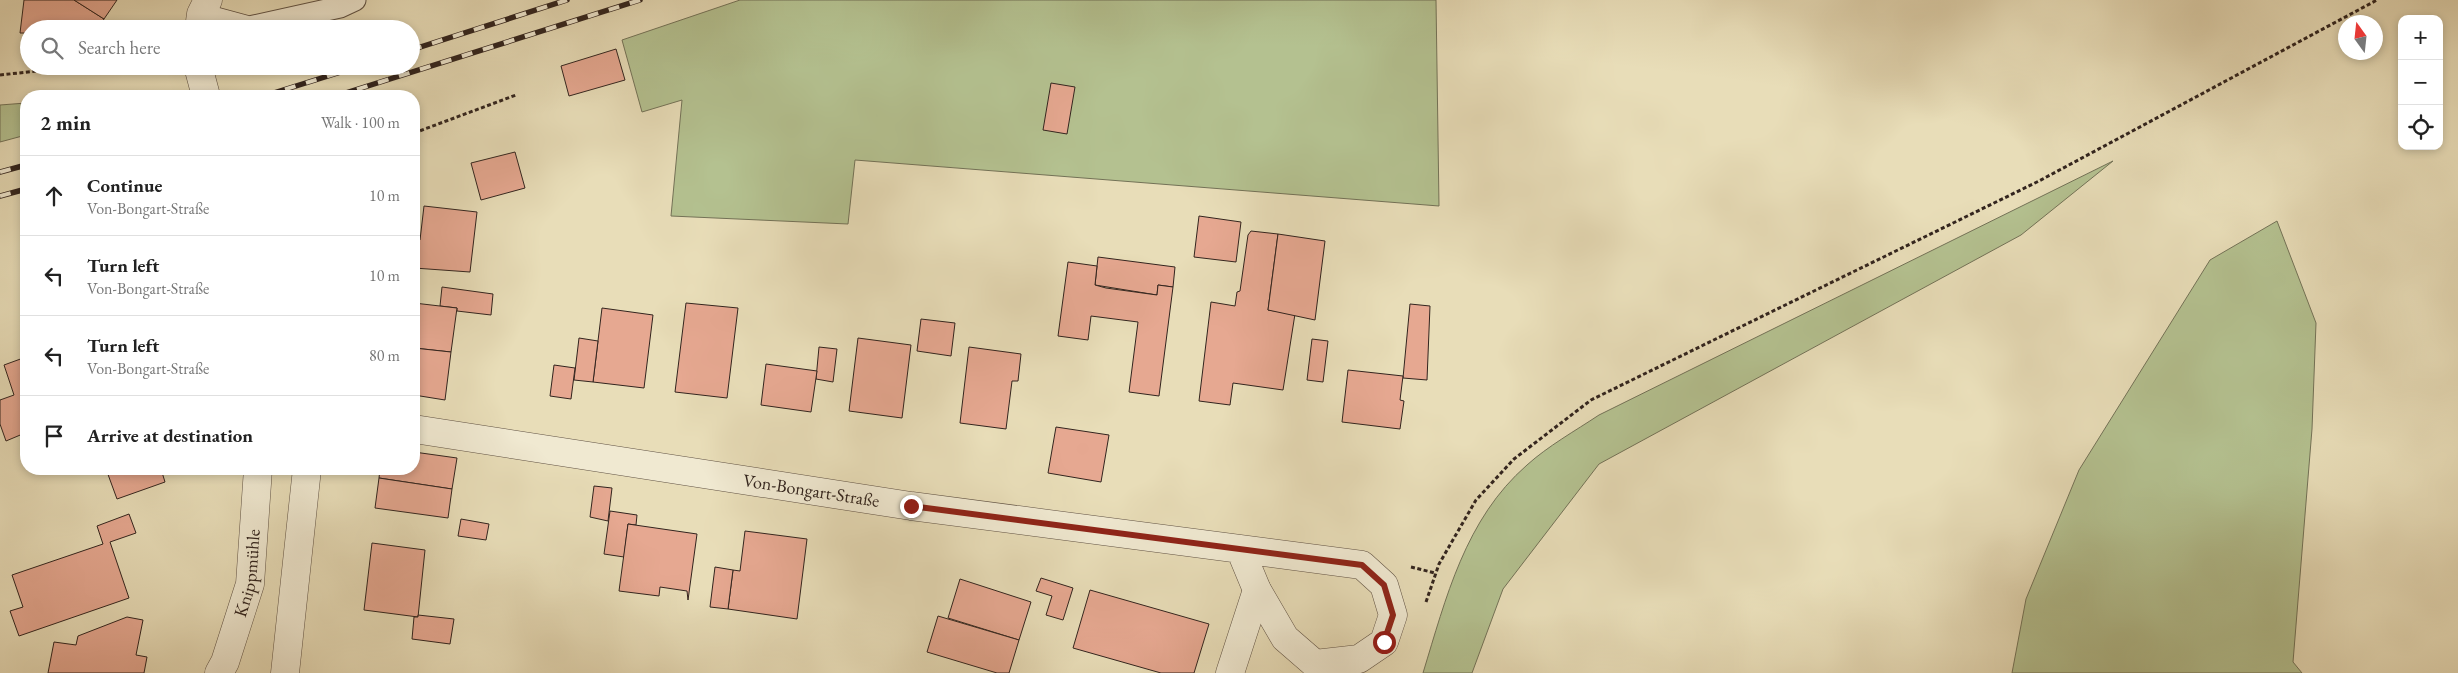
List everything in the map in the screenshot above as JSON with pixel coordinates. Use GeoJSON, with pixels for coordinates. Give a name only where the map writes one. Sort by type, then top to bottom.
{"type":"FeatureCollection","features":[{"type":"Feature","properties":{"kind":"street"},"geometry":{"type":"LineString","coordinates":[[200,75],[204,90]]}},
{"type":"Feature","properties":{"kind":"street","name":"Von-Bongart-Straße"},"geometry":{"type":"LineString","coordinates":[[420,430],[911,506],[1240,549],[1362,565],[1384,585],[1393,615],[1384,642],[1359,659],[1315,664],[1285,638],[1257,590],[1240,549]]}},
{"type":"Feature","properties":{"kind":"street","name":"Knippmühle"},"geometry":{"type":"LineString","coordinates":[[219,673],[225,662],[250,584],[258,475]]}},
{"type":"Feature","properties":{"kind":"street"},"geometry":{"type":"LineString","coordinates":[[285,673],[306,475]]}},
{"type":"Feature","properties":{"kind":"street"},"geometry":{"type":"LineString","coordinates":[[1230,673],[1257,590]]}},
{"type":"Feature","properties":{"kind":"lane"},"geometry":{"type":"LineString","coordinates":[[281,20],[340,7],[355,0]]}},
{"type":"Feature","properties":{"kind":"lane"},"geometry":{"type":"LineString","coordinates":[[203,14],[224,20]]}},
{"type":"Feature","properties":{"kind":"path"},"geometry":{"type":"LineString","coordinates":[[1435,573],[1476,500],[1514,460],[1592,400],[2039,181],[2377,0]]}},
{"type":"Feature","properties":{"kind":"path"},"geometry":{"type":"LineString","coordinates":[[0,75],[20,73]]}},
{"type":"Feature","properties":{"kind":"path"},"geometry":{"type":"LineString","coordinates":[[420,130],[516,94]]}},
{"type":"Feature","properties":{"kind":"green space"},"geometry":{"type":"Polygon","coordinates":[[[740,0],[1436,0],[1439,206],[855,160],[848,224],[671,216],[682,100],[642,112],[622,40],[740,0]]]}},
{"type":"Feature","properties":{"kind":"green space"},"geometry":{"type":"Polygon","coordinates":[[[20,103],[20,137],[0,142],[0,105],[20,103]]]}},
{"type":"Feature","properties":{"kind":"green space"},"geometry":{"type":"Polygon","coordinates":[[[2113,161],[2021,235],[1599,464],[1503,589],[1472,673],[1423,673],[1450,588],[1460,561],[1473,535],[1488,510],[1506,486],[1544,451],[1599,415],[2113,161]]]}},
{"type":"Feature","properties":{"kind":"green space"},"geometry":{"type":"Polygon","coordinates":[[[2277,221],[2316,323],[2312,429],[2293,662],[2302,673],[2012,673],[2026,599],[2079,470],[2210,260],[2277,221]]]}},
{"type":"Feature","properties":{"kind":"building"},"geometry":{"type":"Polygon","coordinates":[[[24,0],[74,0],[104,19],[103,20],[22,20],[24,0]]]}},
{"type":"Feature","properties":{"kind":"building"},"geometry":{"type":"Polygon","coordinates":[[[74,0],[117,0],[104,19],[74,0]]]}},
{"type":"Feature","properties":{"kind":"building"},"geometry":{"type":"Polygon","coordinates":[[[616,49],[625,80],[569,96],[561,66],[616,49]]]}},
{"type":"Feature","properties":{"kind":"building"},"geometry":{"type":"Polygon","coordinates":[[[1051,83],[1075,87],[1067,134],[1043,130],[1051,83]]]}},
{"type":"Feature","properties":{"kind":"building"},"geometry":{"type":"Polygon","coordinates":[[[515,152],[525,188],[481,200],[471,163],[515,152]]]}},
{"type":"Feature","properties":{"kind":"building"},"geometry":{"type":"Polygon","coordinates":[[[424,206],[477,212],[470,272],[420,268],[420,240],[424,206]]]}},
{"type":"Feature","properties":{"kind":"building"},"geometry":{"type":"Polygon","coordinates":[[[1199,216],[1241,222],[1236,262],[1194,257],[1199,216]]]}},
{"type":"Feature","properties":{"kind":"building"},"geometry":{"type":"Polygon","coordinates":[[[1251,231],[1278,234],[1268,310],[1295,314],[1283,390],[1233,383],[1230,405],[1199,401],[1211,302],[1235,306],[1237,292],[1240,291],[1248,235],[1251,231]]]}},
{"type":"Feature","properties":{"kind":"building"},"geometry":{"type":"Polygon","coordinates":[[[1278,234],[1325,241],[1315,320],[1268,310],[1278,234]]]}},
{"type":"Feature","properties":{"kind":"building"},"geometry":{"type":"Polygon","coordinates":[[[1098,257],[1175,267],[1173,287],[1158,285],[1157,295],[1095,285],[1098,257]]]}},
{"type":"Feature","properties":{"kind":"building"},"geometry":{"type":"Polygon","coordinates":[[[1068,262],[1097,266],[1095,285],[1106,288],[1157,295],[1158,285],[1173,287],[1159,396],[1129,392],[1138,322],[1091,316],[1088,340],[1058,336],[1068,262]]]}},
{"type":"Feature","properties":{"kind":"building"},"geometry":{"type":"Polygon","coordinates":[[[442,287],[493,294],[491,315],[457,311],[457,308],[440,306],[442,287]]]}},
{"type":"Feature","properties":{"kind":"building"},"geometry":{"type":"Polygon","coordinates":[[[686,303],[738,308],[727,398],[675,392],[686,303]]]}},
{"type":"Feature","properties":{"kind":"building"},"geometry":{"type":"Polygon","coordinates":[[[420,304],[457,308],[451,352],[420,349],[420,304]]]}},
{"type":"Feature","properties":{"kind":"building"},"geometry":{"type":"Polygon","coordinates":[[[1410,304],[1430,306],[1427,380],[1403,378],[1410,304]]]}},
{"type":"Feature","properties":{"kind":"building"},"geometry":{"type":"Polygon","coordinates":[[[602,308],[653,315],[644,388],[593,382],[602,308]]]}},
{"type":"Feature","properties":{"kind":"building"},"geometry":{"type":"Polygon","coordinates":[[[921,319],[955,323],[951,356],[917,351],[921,319]]]}},
{"type":"Feature","properties":{"kind":"building"},"geometry":{"type":"Polygon","coordinates":[[[579,338],[598,341],[593,382],[574,380],[579,338]]]}},
{"type":"Feature","properties":{"kind":"building"},"geometry":{"type":"Polygon","coordinates":[[[858,338],[911,345],[902,418],[849,411],[858,338]]]}},
{"type":"Feature","properties":{"kind":"building"},"geometry":{"type":"Polygon","coordinates":[[[1312,339],[1328,341],[1323,382],[1307,380],[1312,339]]]}},
{"type":"Feature","properties":{"kind":"building"},"geometry":{"type":"Polygon","coordinates":[[[819,347],[837,349],[833,382],[816,379],[819,347]]]}},
{"type":"Feature","properties":{"kind":"building"},"geometry":{"type":"Polygon","coordinates":[[[969,347],[1021,354],[1018,381],[1012,381],[1006,429],[960,423],[969,347]]]}},
{"type":"Feature","properties":{"kind":"building"},"geometry":{"type":"Polygon","coordinates":[[[420,349],[451,352],[445,400],[420,396],[420,349]]]}},
{"type":"Feature","properties":{"kind":"building"},"geometry":{"type":"Polygon","coordinates":[[[20,359],[20,435],[6,441],[0,424],[0,400],[14,395],[4,365],[20,359]]]}},
{"type":"Feature","properties":{"kind":"building"},"geometry":{"type":"Polygon","coordinates":[[[766,364],[817,371],[811,412],[761,405],[766,364]]]}},
{"type":"Feature","properties":{"kind":"building"},"geometry":{"type":"Polygon","coordinates":[[[554,365],[575,368],[571,399],[550,396],[554,365]]]}},
{"type":"Feature","properties":{"kind":"building"},"geometry":{"type":"Polygon","coordinates":[[[1348,370],[1403,376],[1400,400],[1404,401],[1400,429],[1342,422],[1348,370]]]}},
{"type":"Feature","properties":{"kind":"building"},"geometry":{"type":"Polygon","coordinates":[[[1056,427],[1109,435],[1101,482],[1048,473],[1056,427]]]}},
{"type":"Feature","properties":{"kind":"building"},"geometry":{"type":"Polygon","coordinates":[[[420,453],[457,458],[452,489],[379,478],[379,475],[420,475],[420,453]]]}},
{"type":"Feature","properties":{"kind":"building"},"geometry":{"type":"Polygon","coordinates":[[[108,475],[163,475],[165,482],[117,499],[108,475]]]}},
{"type":"Feature","properties":{"kind":"building"},"geometry":{"type":"Polygon","coordinates":[[[379,478],[452,489],[448,518],[375,508],[379,478]]]}},
{"type":"Feature","properties":{"kind":"building"},"geometry":{"type":"Polygon","coordinates":[[[594,486],[612,488],[608,521],[590,517],[594,486]]]}},
{"type":"Feature","properties":{"kind":"building"},"geometry":{"type":"Polygon","coordinates":[[[610,511],[637,515],[636,525],[628,524],[624,557],[604,554],[610,511]]]}},
{"type":"Feature","properties":{"kind":"building"},"geometry":{"type":"Polygon","coordinates":[[[129,514],[136,533],[110,542],[129,598],[19,636],[10,611],[23,607],[12,575],[103,544],[97,526],[129,514]]]}},
{"type":"Feature","properties":{"kind":"building"},"geometry":{"type":"Polygon","coordinates":[[[461,519],[489,524],[486,540],[458,536],[461,519]]]}},
{"type":"Feature","properties":{"kind":"building"},"geometry":{"type":"Polygon","coordinates":[[[628,524],[697,534],[688,600],[687,591],[660,587],[659,596],[619,591],[628,524]]]}},
{"type":"Feature","properties":{"kind":"building"},"geometry":{"type":"Polygon","coordinates":[[[745,531],[807,539],[797,619],[728,609],[733,570],[740,571],[745,531]]]}},
{"type":"Feature","properties":{"kind":"building"},"geometry":{"type":"Polygon","coordinates":[[[372,543],[425,550],[418,617],[364,610],[372,543]]]}},
{"type":"Feature","properties":{"kind":"building"},"geometry":{"type":"Polygon","coordinates":[[[715,567],[733,570],[728,609],[710,607],[715,567]]]}},
{"type":"Feature","properties":{"kind":"building"},"geometry":{"type":"Polygon","coordinates":[[[1041,578],[1073,588],[1063,620],[1046,615],[1052,596],[1036,591],[1041,578]]]}},
{"type":"Feature","properties":{"kind":"building"},"geometry":{"type":"Polygon","coordinates":[[[960,579],[1031,602],[1019,640],[948,618],[960,579]]]}},
{"type":"Feature","properties":{"kind":"building"},"geometry":{"type":"Polygon","coordinates":[[[1090,590],[1209,624],[1194,673],[1161,673],[1073,648],[1090,590]]]}},
{"type":"Feature","properties":{"kind":"building"},"geometry":{"type":"Polygon","coordinates":[[[418,615],[454,619],[450,644],[412,639],[414,617],[418,617],[418,615]]]}},
{"type":"Feature","properties":{"kind":"building"},"geometry":{"type":"Polygon","coordinates":[[[938,616],[1019,640],[1009,673],[997,673],[927,652],[938,616]]]}},
{"type":"Feature","properties":{"kind":"building"},"geometry":{"type":"Polygon","coordinates":[[[127,617],[143,620],[136,655],[147,657],[144,673],[48,673],[54,642],[76,645],[78,636],[127,617]]]}},
{"type":"Feature","properties":{"kind":"railway"},"geometry":{"type":"LineString","coordinates":[[420,47],[567,0]]}},
{"type":"Feature","properties":{"kind":"railway"},"geometry":{"type":"LineString","coordinates":[[420,69],[640,0]]}},
{"type":"Feature","properties":{"kind":"railway"},"geometry":{"type":"LineString","coordinates":[[283,90],[331,75]]}},
{"type":"Feature","properties":{"kind":"railway"},"geometry":{"type":"LineString","coordinates":[[355,90],[402,75]]}},
{"type":"Feature","properties":{"kind":"railway"},"geometry":{"type":"LineString","coordinates":[[0,172],[20,167]]}},
{"type":"Feature","properties":{"kind":"railway"},"geometry":{"type":"LineString","coordinates":[[0,196],[20,191]]}},
{"type":"Feature","properties":{"kind":"route"},"geometry":{"type":"LineString","coordinates":[[911,506],[1362,565],[1384,585],[1393,615],[1384,642]]}}]}
